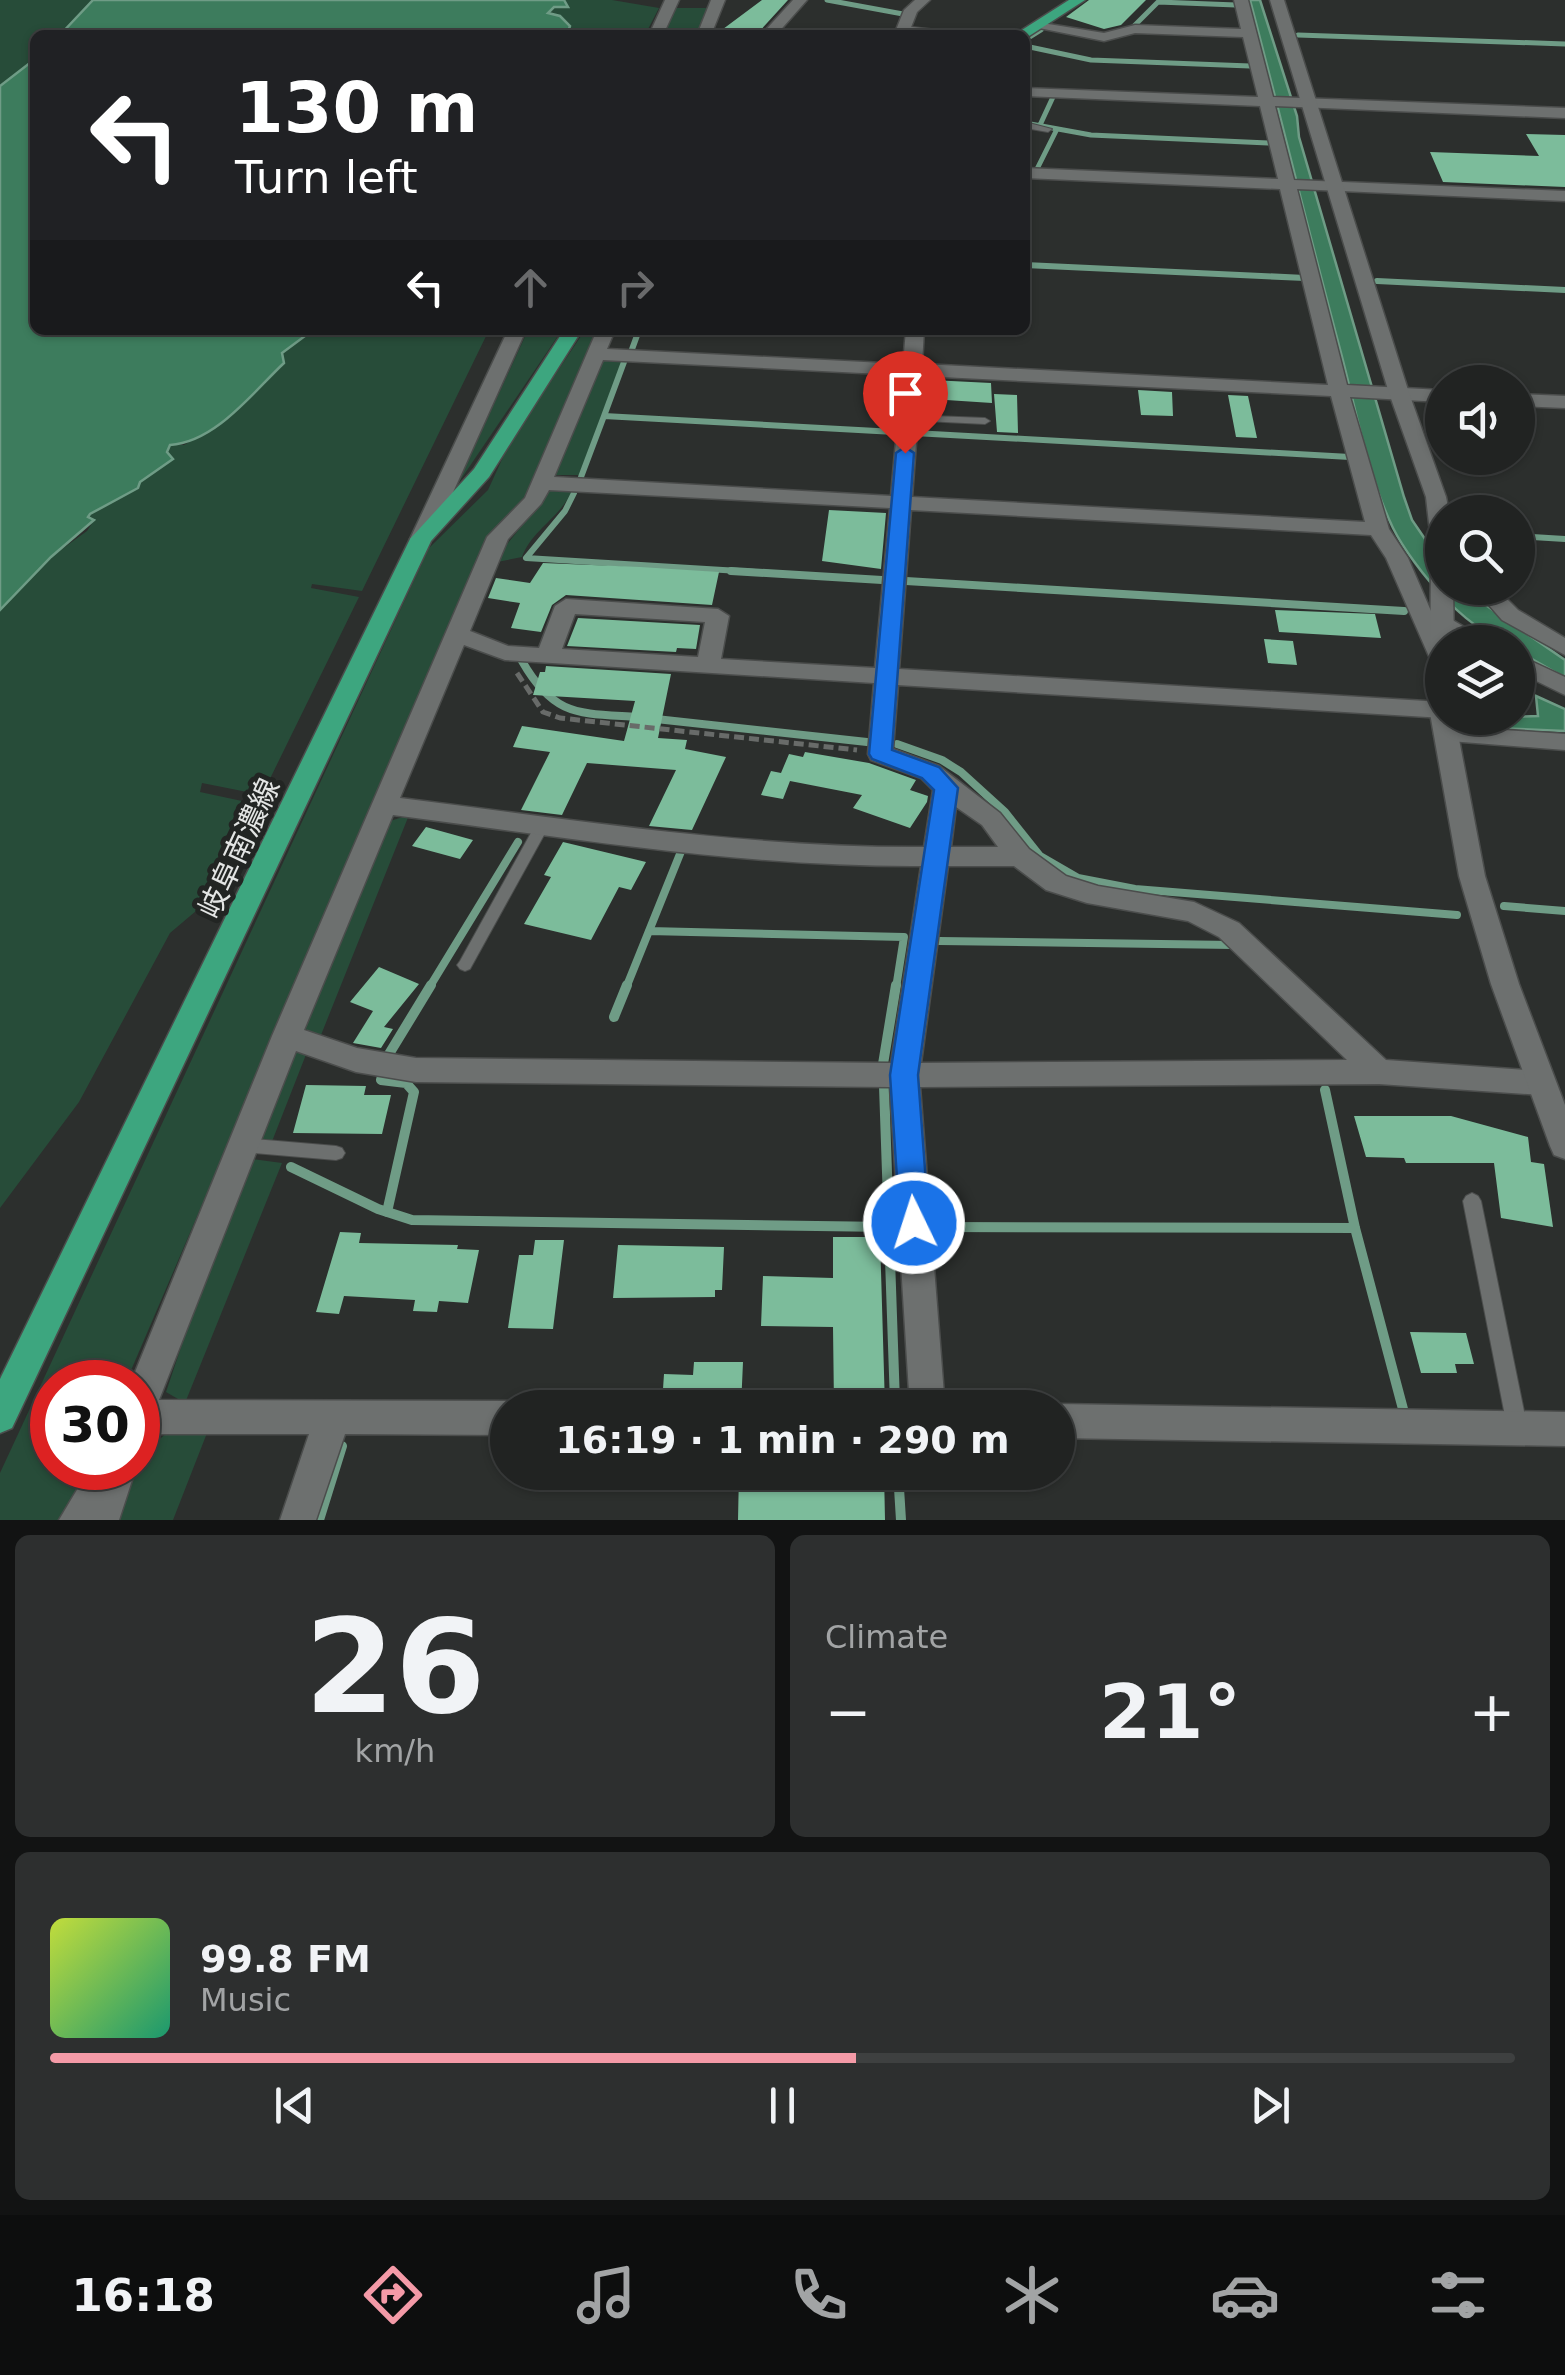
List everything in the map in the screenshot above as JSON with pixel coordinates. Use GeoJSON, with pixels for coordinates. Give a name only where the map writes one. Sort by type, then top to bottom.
{"type":"FeatureCollection","features":[{"type":"Feature","properties":{"kind":"main road"},"geometry":{"type":"LineString","coordinates":[[1029,30],[1076,0]]}},
{"type":"Feature","properties":{"kind":"main road","name":"岐阜南濃線"},"geometry":{"type":"LineString","coordinates":[[0,1416],[421,539],[482,473],[570,335]]}},
{"type":"Feature","properties":{"kind":"street"},"geometry":{"type":"LineString","coordinates":[[658,30],[672,0]]}},
{"type":"Feature","properties":{"kind":"street"},"geometry":{"type":"LineString","coordinates":[[706,30],[718,0]]}},
{"type":"Feature","properties":{"kind":"street"},"geometry":{"type":"LineString","coordinates":[[773,30],[800,0]]}},
{"type":"Feature","properties":{"kind":"street"},"geometry":{"type":"LineString","coordinates":[[903,30],[911,10],[923,0]]}},
{"type":"Feature","properties":{"kind":"street"},"geometry":{"type":"LineString","coordinates":[[1241,0],[1272,101],[1378,529],[1397,558],[1426,625]]}},
{"type":"Feature","properties":{"kind":"street"},"geometry":{"type":"LineString","coordinates":[[1278,0],[1327,185],[1393,393],[1427,466],[1433,495]]}},
{"type":"Feature","properties":{"kind":"street"},"geometry":{"type":"LineString","coordinates":[[1036,26],[1104,37],[1135,29],[1250,33]]}},
{"type":"Feature","properties":{"kind":"street"},"geometry":{"type":"LineString","coordinates":[[1030,92],[1565,112]]}},
{"type":"Feature","properties":{"kind":"street"},"geometry":{"type":"LineString","coordinates":[[1030,174],[1565,196]]}},
{"type":"Feature","properties":{"kind":"street"},"geometry":{"type":"LineString","coordinates":[[421,539],[515,335]]}},
{"type":"Feature","properties":{"kind":"street"},"geometry":{"type":"LineString","coordinates":[[915,335],[880,754],[930,772],[990,819],[1020,856],[1056,883],[1194,912],[1230,930],[1378,1072]]}},
{"type":"Feature","properties":{"kind":"street"},"geometry":{"type":"LineString","coordinates":[[157,1360],[287,1036],[498,537],[534,500],[543,483],[601,342],[913,370],[1425,395]]}},
{"type":"Feature","properties":{"kind":"street"},"geometry":{"type":"LineString","coordinates":[[1535,401],[1565,402]]}},
{"type":"Feature","properties":{"kind":"street"},"geometry":{"type":"LineString","coordinates":[[543,483],[1378,529]]}},
{"type":"Feature","properties":{"kind":"street"},"geometry":{"type":"LineString","coordinates":[[1441,605],[1441,625]]}},
{"type":"Feature","properties":{"kind":"street"},"geometry":{"type":"LineString","coordinates":[[1498,605],[1565,648]]}},
{"type":"Feature","properties":{"kind":"street"},"geometry":{"type":"LineString","coordinates":[[548,656],[566,606],[718,616],[708,665]]}},
{"type":"Feature","properties":{"kind":"street"},"geometry":{"type":"LineString","coordinates":[[1441,615],[1455,625]]}},
{"type":"Feature","properties":{"kind":"street"},"geometry":{"type":"LineString","coordinates":[[457,634],[504,653],[886,676],[1425,718]]}},
{"type":"Feature","properties":{"kind":"street"},"geometry":{"type":"LineString","coordinates":[[1535,672],[1565,687]]}},
{"type":"Feature","properties":{"kind":"street"},"geometry":{"type":"LineString","coordinates":[[1447,735],[1472,876],[1505,984],[1550,1093],[1564,1141]]}},
{"type":"Feature","properties":{"kind":"street"},"geometry":{"type":"LineString","coordinates":[[1528,735],[1565,742]]}},
{"type":"Feature","properties":{"kind":"street"},"geometry":{"type":"LineString","coordinates":[[927,1390],[904,1075],[946,788]]}},
{"type":"Feature","properties":{"kind":"street"},"geometry":{"type":"LineString","coordinates":[[384,806],[740,851],[826,857],[1020,856]]}},
{"type":"Feature","properties":{"kind":"street"},"geometry":{"type":"LineString","coordinates":[[287,1036],[356,1060],[416,1070],[904,1075],[1378,1072],[1550,1093]]}},
{"type":"Feature","properties":{"kind":"street"},"geometry":{"type":"LineString","coordinates":[[160,1417],[490,1418]]}},
{"type":"Feature","properties":{"kind":"street"},"geometry":{"type":"LineString","coordinates":[[298,1520],[333,1418]]}},
{"type":"Feature","properties":{"kind":"street"},"geometry":{"type":"LineString","coordinates":[[1075,1422],[1565,1429]]}},
{"type":"Feature","properties":{"kind":"street"},"geometry":{"type":"LineString","coordinates":[[77,1520],[96,1490]]}},
{"type":"Feature","properties":{"kind":"street"},"geometry":{"type":"LineString","coordinates":[[101,1520],[111,1490]]}},
{"type":"Feature","properties":{"kind":"lane"},"geometry":{"type":"LineString","coordinates":[[1030,126],[1048,129]]}},
{"type":"Feature","properties":{"kind":"lane"},"geometry":{"type":"LineString","coordinates":[[908,418],[985,421]]}},
{"type":"Feature","properties":{"kind":"lane"},"geometry":{"type":"LineString","coordinates":[[465,965],[542,826]]}},
{"type":"Feature","properties":{"kind":"lane"},"geometry":{"type":"LineString","coordinates":[[243,1145],[336,1153]]}},
{"type":"Feature","properties":{"kind":"lane"},"geometry":{"type":"LineString","coordinates":[[1472,1201],[1517,1428]]}},
{"type":"Feature","properties":{"kind":"path"},"geometry":{"type":"LineString","coordinates":[[504,653],[542,712],[560,718],[880,754]]}},
{"type":"Feature","properties":{"kind":"shaded area"},"geometry":{"type":"Polygon","coordinates":[[[0,0],[93,0],[65,30],[30,30],[30,63],[0,86],[0,0]]]}},
{"type":"Feature","properties":{"kind":"shaded area"},"geometry":{"type":"Polygon","coordinates":[[[93,0],[564,0],[568,7],[554,7],[548,13],[560,16],[570,26],[569,30],[65,30],[93,0]]]}},
{"type":"Feature","properties":{"kind":"shaded area"},"geometry":{"type":"Polygon","coordinates":[[[564,0],[612,0],[659,8],[648,30],[565,30],[560,16],[548,13],[564,0]]]}},
{"type":"Feature","properties":{"kind":"shaded area"},"geometry":{"type":"Polygon","coordinates":[[[1250,0],[1260,0],[1297,116],[1299,137],[1404,497],[1412,520],[1425,539],[1425,576],[1393,528],[1376,486],[1250,0]]]}},
{"type":"Feature","properties":{"kind":"shaded area"},"geometry":{"type":"Polygon","coordinates":[[[675,8],[709,8],[701,30],[665,30],[675,8]]]}},
{"type":"Feature","properties":{"kind":"shaded area"},"geometry":{"type":"Polygon","coordinates":[[[30,63],[30,335],[306,335],[282,353],[284,363],[233,414],[203,435],[170,445],[167,452],[173,459],[140,482],[138,488],[90,514],[88,517],[94,520],[51,557],[0,610],[0,86],[30,63]]]}},
{"type":"Feature","properties":{"kind":"shaded area"},"geometry":{"type":"Polygon","coordinates":[[[306,335],[487,335],[362,591],[312,584],[311,588],[359,597],[262,795],[202,783],[200,792],[256,804],[196,911],[170,933],[79,1102],[0,1208],[0,610],[51,557],[87,531],[94,520],[88,517],[90,514],[138,488],[140,482],[173,459],[167,452],[170,444],[184,445],[226,420],[277,370],[281,354],[306,335]]]}},
{"type":"Feature","properties":{"kind":"shaded area"},"geometry":{"type":"Polygon","coordinates":[[[526,335],[559,335],[457,485],[526,335]]]}},
{"type":"Feature","properties":{"kind":"shaded area"},"geometry":{"type":"Polygon","coordinates":[[[582,335],[599,335],[528,498],[488,538],[135,1360],[52,1360],[429,548],[488,490],[509,444],[582,335]]]}},
{"type":"Feature","properties":{"kind":"shaded area"},"geometry":{"type":"Polygon","coordinates":[[[623,358],[579,475],[552,475],[597,361],[623,358]]]}},
{"type":"Feature","properties":{"kind":"shaded area"},"geometry":{"type":"Polygon","coordinates":[[[553,487],[573,488],[522,557],[492,563],[553,487]]]}},
{"type":"Feature","properties":{"kind":"shaded area"},"geometry":{"type":"Polygon","coordinates":[[[1452,605],[1486,605],[1514,625],[1476,625],[1452,605]]]}},
{"type":"Feature","properties":{"kind":"shaded area"},"geometry":{"type":"Polygon","coordinates":[[[1535,639],[1565,660],[1565,678],[1535,661],[1535,639]]]}},
{"type":"Feature","properties":{"kind":"shaded area"},"geometry":{"type":"Polygon","coordinates":[[[1536,696],[1565,709],[1565,731],[1535,730],[1536,696]]]}},
{"type":"Feature","properties":{"kind":"shaded area"},"geometry":{"type":"Polygon","coordinates":[[[409,815],[319,1040],[301,1025],[387,822],[409,815]]]}},
{"type":"Feature","properties":{"kind":"shaded area"},"geometry":{"type":"Polygon","coordinates":[[[299,1051],[307,1052],[271,1144],[253,1137],[283,1060],[299,1051]]]}},
{"type":"Feature","properties":{"kind":"shaded area"},"geometry":{"type":"Polygon","coordinates":[[[253,1159],[282,1163],[185,1403],[166,1392],[227,1210],[253,1159]]]}},
{"type":"Feature","properties":{"kind":"shaded area"},"geometry":{"type":"Polygon","coordinates":[[[30,1408],[30,1490],[77,1490],[60,1520],[0,1520],[0,1473],[30,1408]]]}},
{"type":"Feature","properties":{"kind":"shaded area"},"geometry":{"type":"Polygon","coordinates":[[[167,1433],[207,1433],[173,1520],[112,1520],[127,1490],[160,1490],[160,1439],[167,1433]]]}},
{"type":"Feature","properties":{"kind":"building"},"geometry":{"type":"Polygon","coordinates":[[[762,0],[788,0],[761,30],[722,30],[762,0]]]}},
{"type":"Feature","properties":{"kind":"building"},"geometry":{"type":"Polygon","coordinates":[[[1089,0],[1146,0],[1121,25],[1104,29],[1066,17],[1089,0]]]}},
{"type":"Feature","properties":{"kind":"building"},"geometry":{"type":"Polygon","coordinates":[[[1526,134],[1565,135],[1565,187],[1443,182],[1430,152],[1539,156],[1526,134]]]}},
{"type":"Feature","properties":{"kind":"building"},"geometry":{"type":"Polygon","coordinates":[[[931,380],[991,383],[992,403],[931,399],[931,380]]]}},
{"type":"Feature","properties":{"kind":"building"},"geometry":{"type":"Polygon","coordinates":[[[1138,390],[1172,392],[1173,416],[1141,415],[1138,390]]]}},
{"type":"Feature","properties":{"kind":"building"},"geometry":{"type":"Polygon","coordinates":[[[994,394],[1017,395],[1018,433],[997,432],[994,394]]]}},
{"type":"Feature","properties":{"kind":"building"},"geometry":{"type":"Polygon","coordinates":[[[1228,395],[1248,396],[1257,438],[1236,437],[1228,395]]]}},
{"type":"Feature","properties":{"kind":"building"},"geometry":{"type":"Polygon","coordinates":[[[829,510],[886,513],[881,569],[822,561],[829,510]]]}},
{"type":"Feature","properties":{"kind":"building"},"geometry":{"type":"Polygon","coordinates":[[[543,563],[719,572],[712,605],[566,595],[552,605],[541,632],[511,628],[520,603],[488,598],[496,578],[530,583],[543,563]]]}},
{"type":"Feature","properties":{"kind":"building"},"geometry":{"type":"Polygon","coordinates":[[[1275,610],[1375,614],[1381,638],[1279,632],[1275,610]]]}},
{"type":"Feature","properties":{"kind":"building"},"geometry":{"type":"Polygon","coordinates":[[[578,618],[700,625],[696,649],[677,648],[676,652],[567,646],[578,618]]]}},
{"type":"Feature","properties":{"kind":"building"},"geometry":{"type":"Polygon","coordinates":[[[1264,639],[1293,641],[1297,665],[1268,663],[1264,639]]]}},
{"type":"Feature","properties":{"kind":"building"},"geometry":{"type":"Polygon","coordinates":[[[546,666],[671,674],[658,738],[687,740],[685,749],[726,757],[692,830],[649,826],[676,770],[587,763],[562,815],[521,810],[550,752],[513,747],[522,726],[624,741],[635,701],[533,695],[540,672],[545,672],[546,666]]]}},
{"type":"Feature","properties":{"kind":"building"},"geometry":{"type":"Polygon","coordinates":[[[805,752],[869,763],[916,780],[910,790],[928,796],[927,802],[910,828],[853,808],[862,795],[790,781],[783,799],[761,795],[771,771],[781,773],[789,754],[803,757],[805,752]]]}},
{"type":"Feature","properties":{"kind":"building"},"geometry":{"type":"Polygon","coordinates":[[[426,827],[473,840],[460,859],[412,846],[426,827]]]}},
{"type":"Feature","properties":{"kind":"building"},"geometry":{"type":"Polygon","coordinates":[[[563,842],[646,862],[631,890],[619,887],[591,940],[524,924],[551,877],[544,875],[563,842]]]}},
{"type":"Feature","properties":{"kind":"building"},"geometry":{"type":"Polygon","coordinates":[[[379,967],[419,984],[384,1027],[393,1029],[381,1048],[353,1043],[373,1011],[350,1002],[379,967]]]}},
{"type":"Feature","properties":{"kind":"building"},"geometry":{"type":"Polygon","coordinates":[[[306,1085],[366,1086],[364,1095],[391,1095],[382,1134],[293,1133],[306,1085]]]}},
{"type":"Feature","properties":{"kind":"building"},"geometry":{"type":"Polygon","coordinates":[[[1354,1116],[1451,1116],[1528,1137],[1531,1162],[1544,1164],[1553,1227],[1501,1218],[1494,1163],[1406,1163],[1404,1158],[1366,1157],[1354,1116]]]}},
{"type":"Feature","properties":{"kind":"building"},"geometry":{"type":"Polygon","coordinates":[[[340,1232],[361,1233],[359,1243],[458,1245],[457,1249],[479,1250],[468,1303],[439,1301],[437,1312],[413,1311],[415,1300],[344,1296],[339,1314],[316,1312],[340,1232]]]}},
{"type":"Feature","properties":{"kind":"building"},"geometry":{"type":"Polygon","coordinates":[[[833,1237],[880,1237],[884,1390],[834,1390],[833,1327],[761,1326],[763,1276],[833,1278],[833,1237]]]}},
{"type":"Feature","properties":{"kind":"building"},"geometry":{"type":"Polygon","coordinates":[[[535,1240],[564,1240],[553,1329],[508,1328],[519,1255],[533,1255],[535,1240]]]}},
{"type":"Feature","properties":{"kind":"building"},"geometry":{"type":"Polygon","coordinates":[[[618,1245],[724,1247],[722,1290],[715,1290],[715,1297],[613,1298],[618,1245]]]}},
{"type":"Feature","properties":{"kind":"building"},"geometry":{"type":"Polygon","coordinates":[[[1410,1332],[1466,1333],[1474,1364],[1455,1364],[1457,1373],[1421,1373],[1410,1332]]]}},
{"type":"Feature","properties":{"kind":"building"},"geometry":{"type":"Polygon","coordinates":[[[694,1362],[743,1362],[742,1390],[663,1390],[664,1374],[693,1375],[694,1362]]]}},
{"type":"Feature","properties":{"kind":"building"},"geometry":{"type":"Polygon","coordinates":[[[739,1490],[884,1490],[885,1520],[738,1520],[739,1490]]]}},
{"type":"Feature","properties":{"kind":"waterway"},"geometry":{"type":"LineString","coordinates":[[827,0],[903,14]]}},
{"type":"Feature","properties":{"kind":"waterway"},"geometry":{"type":"LineString","coordinates":[[1133,27],[1158,2],[1236,5]]}},
{"type":"Feature","properties":{"kind":"waterway"},"geometry":{"type":"LineString","coordinates":[[1030,37],[1041,30]]}},
{"type":"Feature","properties":{"kind":"waterway"},"geometry":{"type":"LineString","coordinates":[[1298,35],[1565,44]]}},
{"type":"Feature","properties":{"kind":"waterway"},"geometry":{"type":"LineString","coordinates":[[1030,47],[1091,60],[1250,66]]}},
{"type":"Feature","properties":{"kind":"waterway"},"geometry":{"type":"LineString","coordinates":[[1040,125],[1053,97]]}},
{"type":"Feature","properties":{"kind":"waterway"},"geometry":{"type":"LineString","coordinates":[[1030,124],[1091,135],[1268,143]]}},
{"type":"Feature","properties":{"kind":"waterway"},"geometry":{"type":"LineString","coordinates":[[1033,170],[1036,171],[1057,129]]}},
{"type":"Feature","properties":{"kind":"waterway"},"geometry":{"type":"LineString","coordinates":[[1030,265],[1305,278]]}},
{"type":"Feature","properties":{"kind":"waterway"},"geometry":{"type":"LineString","coordinates":[[1377,281],[1565,290]]}},
{"type":"Feature","properties":{"kind":"waterway"},"geometry":{"type":"LineString","coordinates":[[631,352],[637,335]]}},
{"type":"Feature","properties":{"kind":"waterway"},"geometry":{"type":"LineString","coordinates":[[604,416],[624,362]]}},
{"type":"Feature","properties":{"kind":"waterway"},"geometry":{"type":"LineString","coordinates":[[581,477],[604,416]]}},
{"type":"Feature","properties":{"kind":"waterway"},"geometry":{"type":"LineString","coordinates":[[604,416],[895,432]]}},
{"type":"Feature","properties":{"kind":"waterway"},"geometry":{"type":"LineString","coordinates":[[915,429],[914,433],[1350,457]]}},
{"type":"Feature","properties":{"kind":"waterway"},"geometry":{"type":"LineString","coordinates":[[574,493],[565,511],[526,558],[771,573]]}},
{"type":"Feature","properties":{"kind":"waterway"},"geometry":{"type":"LineString","coordinates":[[1535,537],[1565,539]]}},
{"type":"Feature","properties":{"kind":"waterway"},"geometry":{"type":"LineString","coordinates":[[731,571],[882,580]]}},
{"type":"Feature","properties":{"kind":"waterway"},"geometry":{"type":"LineString","coordinates":[[906,581],[1404,611]]}},
{"type":"Feature","properties":{"kind":"waterway"},"geometry":{"type":"LineString","coordinates":[[522,661],[545,693],[569,709],[637,717]]}},
{"type":"Feature","properties":{"kind":"waterway"},"geometry":{"type":"LineString","coordinates":[[656,719],[867,742]]}},
{"type":"Feature","properties":{"kind":"waterway"},"geometry":{"type":"LineString","coordinates":[[897,744],[942,760],[961,772],[1005,812],[1040,856],[1078,878],[1135,889],[1457,915]]}},
{"type":"Feature","properties":{"kind":"waterway"},"geometry":{"type":"LineString","coordinates":[[429,988],[518,842]]}},
{"type":"Feature","properties":{"kind":"waterway"},"geometry":{"type":"LineString","coordinates":[[626,988],[682,849]]}},
{"type":"Feature","properties":{"kind":"waterway"},"geometry":{"type":"LineString","coordinates":[[1504,906],[1565,911]]}},
{"type":"Feature","properties":{"kind":"waterway"},"geometry":{"type":"LineString","coordinates":[[649,931],[904,937],[896,988]]}},
{"type":"Feature","properties":{"kind":"waterway"},"geometry":{"type":"LineString","coordinates":[[939,941],[1234,945]]}},
{"type":"Feature","properties":{"kind":"waterway"},"geometry":{"type":"LineString","coordinates":[[389,1054],[431,985]]}},
{"type":"Feature","properties":{"kind":"waterway"},"geometry":{"type":"LineString","coordinates":[[614,1017],[627,985]]}},
{"type":"Feature","properties":{"kind":"waterway"},"geometry":{"type":"LineString","coordinates":[[883,1064],[896,985]]}},
{"type":"Feature","properties":{"kind":"waterway"},"geometry":{"type":"LineString","coordinates":[[384,1070],[381,1080],[406,1083],[414,1092],[387,1212]]}},
{"type":"Feature","properties":{"kind":"waterway"},"geometry":{"type":"LineString","coordinates":[[884,1086],[889,1227]]}},
{"type":"Feature","properties":{"kind":"waterway"},"geometry":{"type":"LineString","coordinates":[[1325,1090],[1355,1228]]}},
{"type":"Feature","properties":{"kind":"waterway"},"geometry":{"type":"LineString","coordinates":[[291,1167],[387,1212]]}},
{"type":"Feature","properties":{"kind":"waterway"},"geometry":{"type":"LineString","coordinates":[[387,1212],[412,1220],[889,1227]]}},
{"type":"Feature","properties":{"kind":"waterway"},"geometry":{"type":"LineString","coordinates":[[889,1227],[895,1390]]}},
{"type":"Feature","properties":{"kind":"waterway"},"geometry":{"type":"LineString","coordinates":[[932,1227],[1355,1228]]}},
{"type":"Feature","properties":{"kind":"waterway"},"geometry":{"type":"LineString","coordinates":[[1355,1228],[1403,1409]]}},
{"type":"Feature","properties":{"kind":"waterway"},"geometry":{"type":"LineString","coordinates":[[319,1520],[342,1446]]}},
{"type":"Feature","properties":{"kind":"waterway"},"geometry":{"type":"LineString","coordinates":[[899,1490],[901,1520]]}},
{"type":"Feature","properties":{"kind":"route"},"geometry":{"type":"LineString","coordinates":[[905,453],[880,754],[930,772],[946,788],[904,1075],[914,1223]]}}]}
